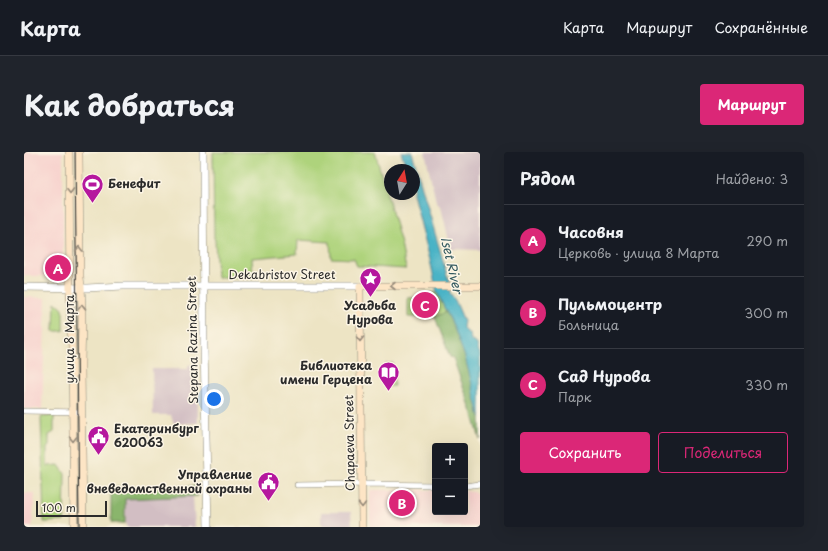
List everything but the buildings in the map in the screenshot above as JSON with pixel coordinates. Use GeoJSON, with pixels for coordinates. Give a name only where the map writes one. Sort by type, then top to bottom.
{"type":"FeatureCollection","features":[{"type":"Feature","properties":{"kind":"main road","name":"улица 8 Марта"},"geometry":{"type":"LineString","coordinates":[[70,152],[70,288],[74,527]]}},
{"type":"Feature","properties":{"kind":"main road","name":"улица 8 Марта"},"geometry":{"type":"LineString","coordinates":[[79,152],[80,277],[83,326],[81,339],[83,527]]}},
{"type":"Feature","properties":{"kind":"main road"},"geometry":{"type":"LineString","coordinates":[[360,286],[480,286]]}},
{"type":"Feature","properties":{"kind":"main road","name":"Chapaeva Street"},"geometry":{"type":"LineString","coordinates":[[360,286],[362,527]]}},
{"type":"Feature","properties":{"kind":"street","name":"Stepana Razina Street"},"geometry":{"type":"LineString","coordinates":[[203,152],[208,527]]}},
{"type":"Feature","properties":{"kind":"street","name":"Dekabristov Street"},"geometry":{"type":"LineString","coordinates":[[81,288],[204,285],[360,286]]}},
{"type":"Feature","properties":{"kind":"street"},"geometry":{"type":"LineString","coordinates":[[24,287],[81,288]]}},
{"type":"Feature","properties":{"kind":"street"},"geometry":{"type":"LineString","coordinates":[[24,411],[82,412]]}},
{"type":"Feature","properties":{"kind":"street"},"geometry":{"type":"LineString","coordinates":[[468,486],[480,484]]}},
{"type":"Feature","properties":{"kind":"street"},"geometry":{"type":"LineString","coordinates":[[297,485],[432,485]]}},
{"type":"Feature","properties":{"kind":"shaded area"},"geometry":{"type":"Polygon","coordinates":[[[24,152],[63,152],[63,276],[24,276],[24,152]]]}},
{"type":"Feature","properties":{"kind":"shaded area"},"geometry":{"type":"Polygon","coordinates":[[[425,152],[480,152],[480,250],[451,249],[441,207],[436,202],[425,152]]]}},
{"type":"Feature","properties":{"kind":"shaded area"},"geometry":{"type":"Polygon","coordinates":[[[24,297],[46,298],[42,409],[24,409],[24,297]]]}},
{"type":"Feature","properties":{"kind":"shaded area"},"geometry":{"type":"Polygon","coordinates":[[[197,364],[198,423],[174,424],[171,415],[153,415],[152,369],[188,369],[188,365],[197,364]]]}},
{"type":"Feature","properties":{"kind":"shaded area"},"geometry":{"type":"Polygon","coordinates":[[[370,490],[432,490],[432,515],[468,515],[468,491],[480,495],[480,527],[370,527],[370,490]]]}},
{"type":"Feature","properties":{"kind":"shaded area"},"geometry":{"type":"Polygon","coordinates":[[[24,493],[35,493],[32,527],[24,527],[24,493]]]}},
{"type":"Feature","properties":{"kind":"shaded area"},"geometry":{"type":"Polygon","coordinates":[[[193,496],[195,527],[126,527],[125,499],[193,496]]]}},
{"type":"Feature","properties":{"kind":"shaded area"},"geometry":{"type":"Polygon","coordinates":[[[321,512],[351,512],[352,526],[321,526],[321,512]]]}},
{"type":"Feature","properties":{"kind":"green space"},"geometry":{"type":"Polygon","coordinates":[[[213,152],[375,152],[384,184],[384,200],[389,200],[401,244],[406,269],[357,266],[354,259],[331,258],[330,242],[298,240],[297,254],[252,258],[253,278],[217,277],[214,238],[213,152]]]}},
{"type":"Feature","properties":{"kind":"green space"},"geometry":{"type":"Polygon","coordinates":[[[429,293],[437,293],[446,312],[435,317],[408,317],[408,298],[429,298],[429,293]]]}},
{"type":"Feature","properties":{"kind":"green space"},"geometry":{"type":"Polygon","coordinates":[[[55,302],[63,309],[63,331],[54,331],[55,302]]]}},
{"type":"Feature","properties":{"kind":"green space"},"geometry":{"type":"Polygon","coordinates":[[[446,312],[453,325],[465,357],[472,383],[480,417],[480,440],[453,358],[450,357],[435,317],[446,312]]]}},
{"type":"Feature","properties":{"kind":"green space"},"geometry":{"type":"Polygon","coordinates":[[[393,363],[394,386],[386,387],[386,364],[393,363]]]}},
{"type":"Feature","properties":{"kind":"green space"},"geometry":{"type":"Polygon","coordinates":[[[54,416],[54,432],[49,435],[49,446],[47,448],[47,466],[59,465],[65,474],[64,521],[44,522],[41,417],[54,416]]]}},
{"type":"Feature","properties":{"kind":"green space"},"geometry":{"type":"Polygon","coordinates":[[[198,486],[198,496],[125,499],[125,523],[111,523],[111,487],[198,486]]]}},
{"type":"Feature","properties":{"kind":"water"},"geometry":{"type":"Polygon","coordinates":[[[401,152],[412,152],[415,164],[405,164],[401,152]]]}},
{"type":"Feature","properties":{"kind":"water"},"geometry":{"type":"Polygon","coordinates":[[[420,180],[449,282],[450,294],[455,300],[464,321],[464,330],[470,334],[471,340],[477,344],[480,356],[480,417],[465,357],[453,325],[437,293],[415,200],[420,200],[420,180]]]}},
{"type":"Feature","properties":{"kind":"tram line"},"geometry":{"type":"LineString","coordinates":[[75,152],[79,527]]}},
{"type":"Feature","properties":{"kind":"place","name":"Бенефит"},"geometry":{"type":"Point","coordinates":[93,204]}},
{"type":"Feature","properties":{"kind":"place","name":"Часовня"},"geometry":{"type":"Point","coordinates":[58,268]}},
{"type":"Feature","properties":{"kind":"place","name":"Усадьба Нурова"},"geometry":{"type":"Point","coordinates":[370,298]}},
{"type":"Feature","properties":{"kind":"place","name":"Сад Нурова"},"geometry":{"type":"Point","coordinates":[425,305]}},
{"type":"Feature","properties":{"kind":"place","name":"Библиотека имени Герцена"},"geometry":{"type":"Point","coordinates":[388,392]}},
{"type":"Feature","properties":{"kind":"place","name":"Екатеринбург 620063"},"geometry":{"type":"Point","coordinates":[99,456]}},
{"type":"Feature","properties":{"kind":"place","name":"Управление вневедомственной охраны"},"geometry":{"type":"Point","coordinates":[268,502]}},
{"type":"Feature","properties":{"kind":"place","name":"Пульмоцентр"},"geometry":{"type":"Point","coordinates":[402,503]}},
{"type":"Feature","properties":{"kind":"water label","name":"Iset River"},"geometry":{"type":"Point","coordinates":[452,265]}}]}
